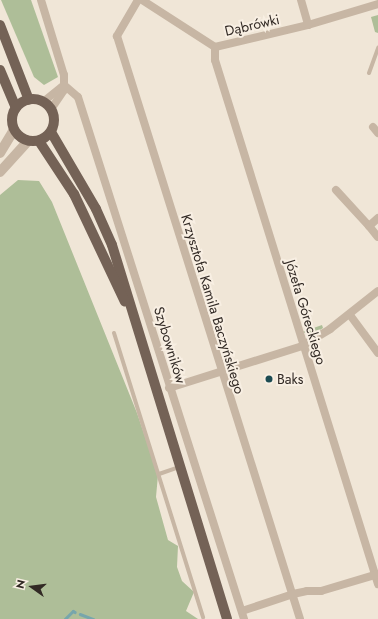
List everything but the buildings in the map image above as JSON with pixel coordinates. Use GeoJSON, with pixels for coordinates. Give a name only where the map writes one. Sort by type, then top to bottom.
{"type":"FeatureCollection","features":[{"type":"Feature","properties":{"kind":"main road"},"geometry":{"type":"LineString","coordinates":[[0,25],[29,100]]}},
{"type":"Feature","properties":{"kind":"main road"},"geometry":{"type":"LineString","coordinates":[[0,70],[16,108]]}},
{"type":"Feature","properties":{"kind":"main road"},"geometry":{"type":"LineString","coordinates":[[29,100],[43,102],[51,109],[54,120],[51,132],[39,141],[28,141],[14,130],[12,119],[16,108],[29,100]]}},
{"type":"Feature","properties":{"kind":"main road","name":"Szybowników"},"geometry":{"type":"LineString","coordinates":[[51,132],[96,209],[122,276],[131,313],[227,619]]}},
{"type":"Feature","properties":{"kind":"main road","name":"Szybowników"},"geometry":{"type":"LineString","coordinates":[[39,141],[74,194],[101,247],[117,288],[131,313]]}},
{"type":"Feature","properties":{"kind":"street"},"geometry":{"type":"LineString","coordinates":[[41,0],[64,75],[62,93],[51,109]]}},
{"type":"Feature","properties":{"kind":"street","name":"Krzysztofa Kamila Baczyńskiego"},"geometry":{"type":"LineString","coordinates":[[138,0],[117,36],[221,372],[300,619]]}},
{"type":"Feature","properties":{"kind":"street","name":"Dąbrówki"},"geometry":{"type":"LineString","coordinates":[[142,0],[215,47],[308,25],[378,4]]}},
{"type":"Feature","properties":{"kind":"street"},"geometry":{"type":"LineString","coordinates":[[301,0],[308,25]]}},
{"type":"Feature","properties":{"kind":"street","name":"Józefa Góreckiego"},"geometry":{"type":"LineString","coordinates":[[215,47],[215,60],[302,346],[377,575],[378,584]]}},
{"type":"Feature","properties":{"kind":"street"},"geometry":{"type":"LineString","coordinates":[[43,102],[64,85]]}},
{"type":"Feature","properties":{"kind":"street","name":"Szybowników"},"geometry":{"type":"LineString","coordinates":[[64,85],[78,97],[169,388],[243,615]]}},
{"type":"Feature","properties":{"kind":"street"},"geometry":{"type":"LineString","coordinates":[[0,153],[14,130]]}},
{"type":"Feature","properties":{"kind":"street"},"geometry":{"type":"LineString","coordinates":[[0,172],[28,141]]}},
{"type":"Feature","properties":{"kind":"street"},"geometry":{"type":"LineString","coordinates":[[336,190],[378,237]]}},
{"type":"Feature","properties":{"kind":"street"},"geometry":{"type":"LineString","coordinates":[[369,226],[378,218]]}},
{"type":"Feature","properties":{"kind":"street"},"geometry":{"type":"LineString","coordinates":[[169,388],[302,346],[350,314],[378,291]]}},
{"type":"Feature","properties":{"kind":"street"},"geometry":{"type":"LineString","coordinates":[[350,314],[378,353]]}},
{"type":"Feature","properties":{"kind":"street"},"geometry":{"type":"LineString","coordinates":[[243,615],[293,594],[321,592],[377,575]]}},
{"type":"Feature","properties":{"kind":"lane"},"geometry":{"type":"LineString","coordinates":[[369,73],[378,48]]}},
{"type":"Feature","properties":{"kind":"lane"},"geometry":{"type":"LineString","coordinates":[[114,333],[203,616]]}},
{"type":"Feature","properties":{"kind":"lane"},"geometry":{"type":"LineString","coordinates":[[159,474],[180,467]]}},
{"type":"Feature","properties":{"kind":"green space"},"geometry":{"type":"Polygon","coordinates":[[[1,0],[31,0],[58,77],[44,85],[34,77],[1,0]]]}},
{"type":"Feature","properties":{"kind":"green space"},"geometry":{"type":"Polygon","coordinates":[[[378,15],[378,33],[375,32],[371,17],[378,15]]]}},
{"type":"Feature","properties":{"kind":"green space"},"geometry":{"type":"Polygon","coordinates":[[[18,180],[39,181],[52,202],[137,413],[158,475],[156,497],[168,540],[178,546],[177,567],[182,581],[194,592],[186,611],[198,619],[0,619],[0,195],[18,180]]]}},
{"type":"Feature","properties":{"kind":"green space"},"geometry":{"type":"Polygon","coordinates":[[[322,325],[323,328],[312,335],[302,332],[322,325]]]}},
{"type":"Feature","properties":{"kind":"waterway"},"geometry":{"type":"LineString","coordinates":[[65,619],[73,611],[75,612]]}},
{"type":"Feature","properties":{"kind":"waterway"},"geometry":{"type":"LineString","coordinates":[[80,614],[93,619]]}},
{"type":"Feature","properties":{"kind":"place","name":"Baks"},"geometry":{"type":"Point","coordinates":[269,379]}}]}
